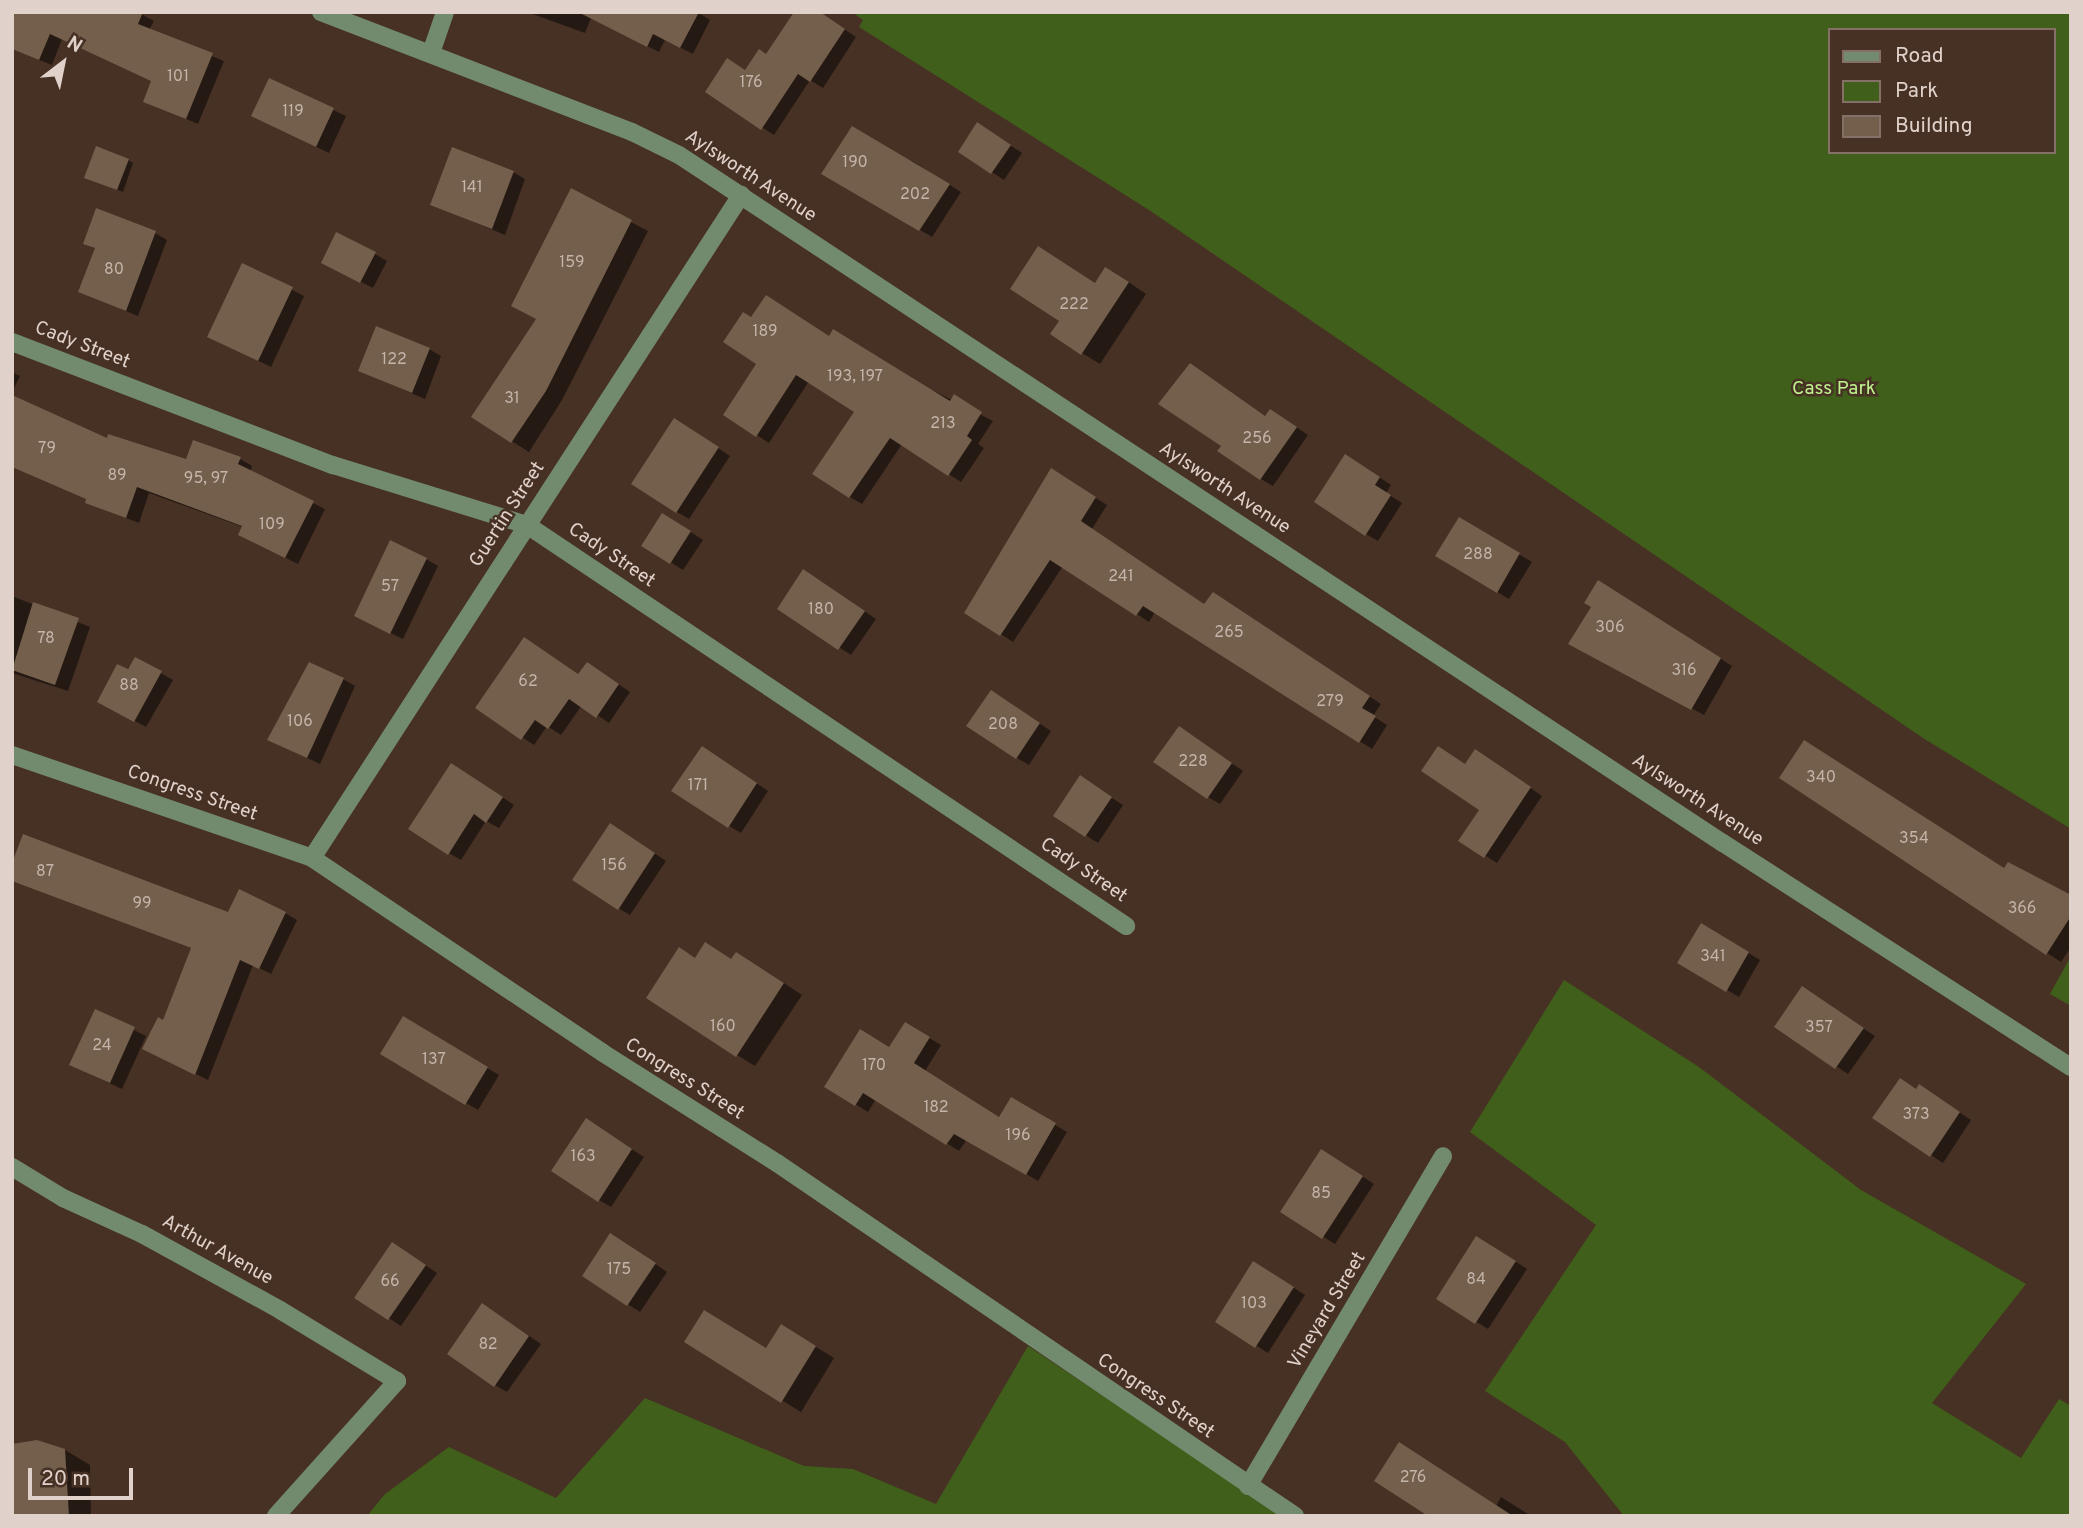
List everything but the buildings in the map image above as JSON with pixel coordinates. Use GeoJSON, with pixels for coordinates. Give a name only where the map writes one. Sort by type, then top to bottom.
{"type":"FeatureCollection","features":[{"type":"Feature","properties":{"kind":"street","name":"Aylsworth Avenue"},"geometry":{"type":"LineString","coordinates":[[321,12],[657,142],[1723,843],[2071,1067]]}},
{"type":"Feature","properties":{"kind":"street"},"geometry":{"type":"LineString","coordinates":[[431,53],[445,12]]}},
{"type":"Feature","properties":{"kind":"street","name":"Guertin Street"},"geometry":{"type":"LineString","coordinates":[[312,858],[741,195]]}},
{"type":"Feature","properties":{"kind":"street","name":"Cady Street"},"geometry":{"type":"LineString","coordinates":[[12,342],[333,465],[527,525],[1126,926]]}},
{"type":"Feature","properties":{"kind":"street","name":"Congress Street"},"geometry":{"type":"LineString","coordinates":[[12,755],[312,858],[603,1054],[777,1163],[1295,1516]]}},
{"type":"Feature","properties":{"kind":"street","name":"Vineyard Street"},"geometry":{"type":"LineString","coordinates":[[1248,1486],[1443,1156]]}},
{"type":"Feature","properties":{"kind":"street","name":"Arthur Avenue"},"geometry":{"type":"LineString","coordinates":[[12,1167],[63,1198],[142,1234],[280,1310],[397,1381],[276,1516]]}},
{"type":"Feature","properties":{"kind":"green space","name":"Cass Park"},"geometry":{"type":"Polygon","coordinates":[[[852,12],[2071,12],[2071,829],[1923,738],[1149,210],[859,27],[863,20],[852,12]]]}},
{"type":"Feature","properties":{"kind":"green space"},"geometry":{"type":"Polygon","coordinates":[[[2071,956],[2071,1006],[2050,994],[2071,956]]]}},
{"type":"Feature","properties":{"kind":"green space"},"geometry":{"type":"Polygon","coordinates":[[[1564,980],[1699,1067],[1861,1190],[2026,1284],[1932,1403],[2021,1458],[2059,1399],[2071,1406],[2071,1516],[1624,1516],[1565,1442],[1485,1391],[1596,1225],[1470,1132],[1564,980]]]}},
{"type":"Feature","properties":{"kind":"green space"},"geometry":{"type":"Polygon","coordinates":[[[1028,1346],[1277,1512],[1275,1516],[367,1516],[385,1494],[449,1447],[556,1498],[645,1398],[804,1466],[853,1469],[936,1504],[1028,1346]]]}}]}
